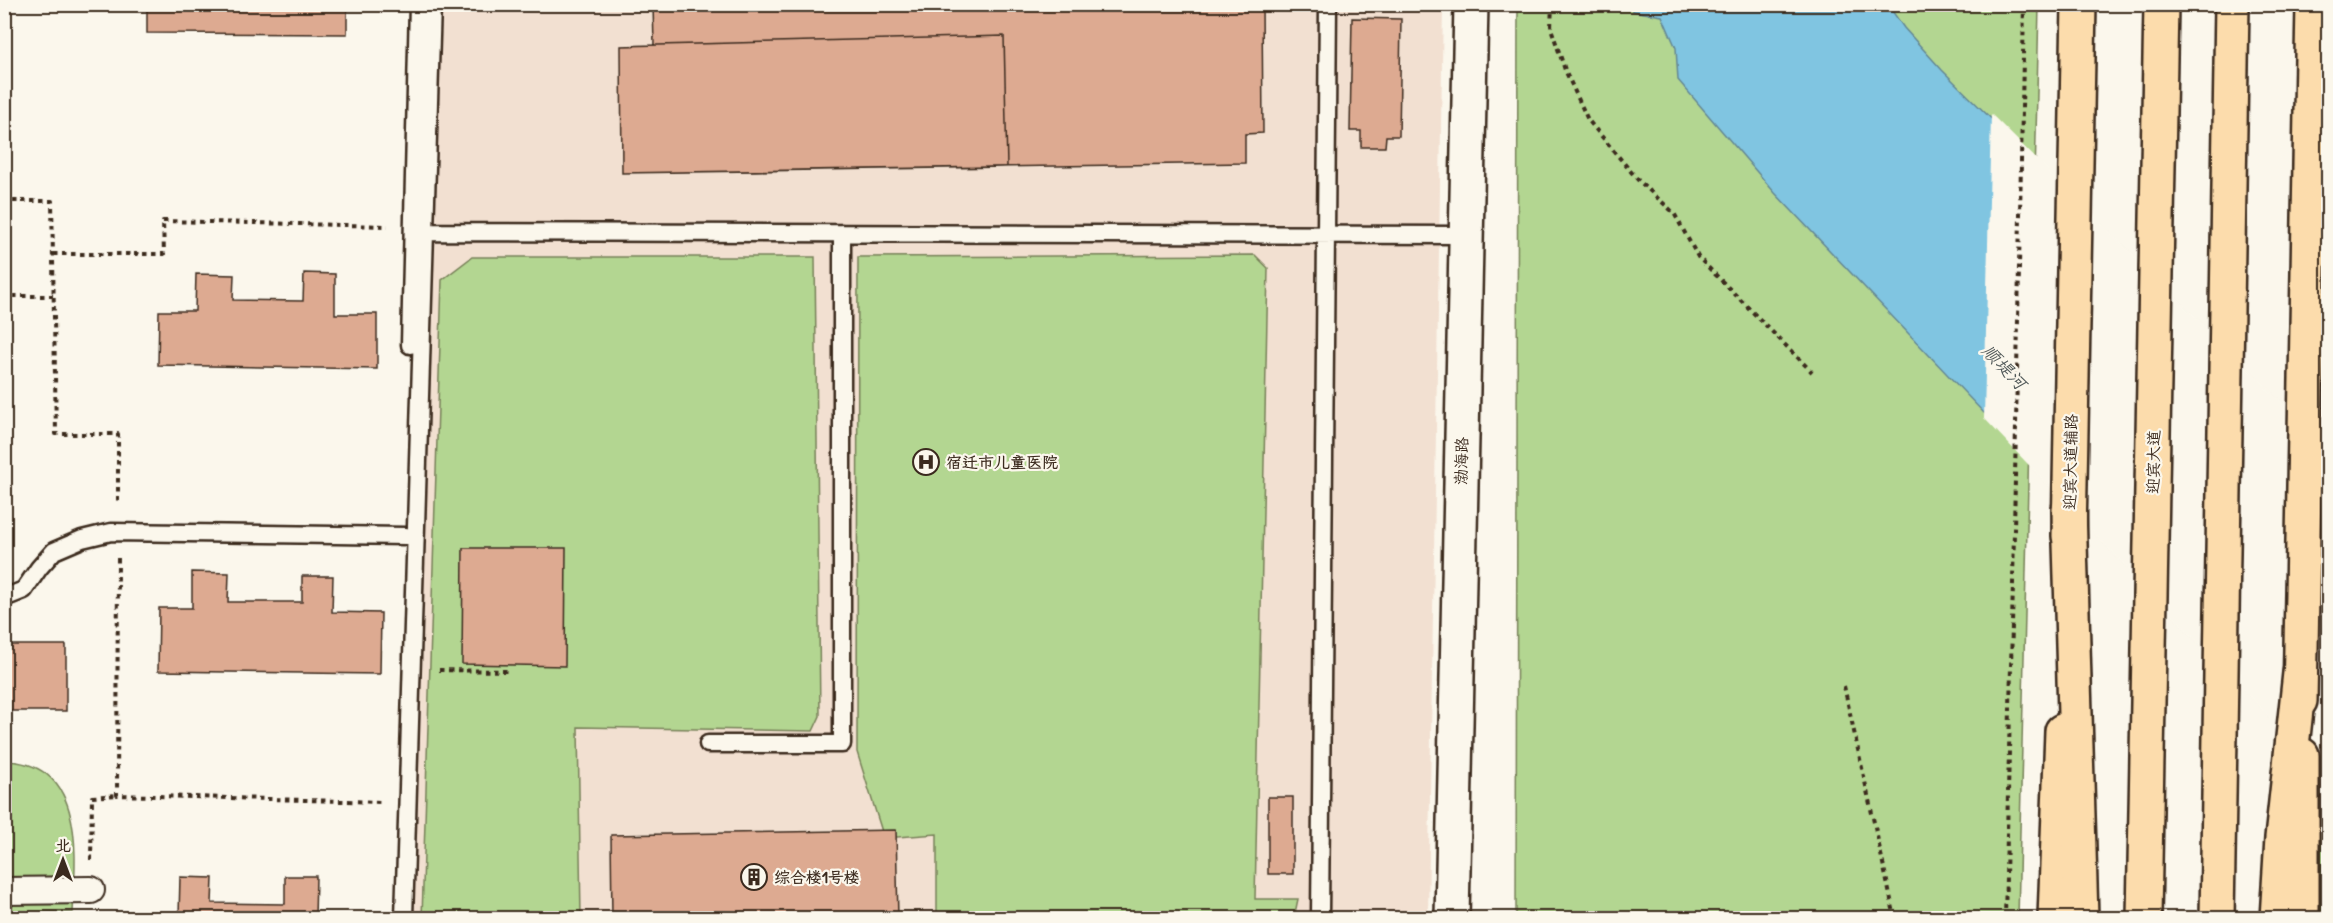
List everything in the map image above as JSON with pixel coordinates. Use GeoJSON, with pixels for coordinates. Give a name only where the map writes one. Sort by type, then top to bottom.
{"type":"FeatureCollection","features":[{"type":"Feature","properties":{"kind":"main road","name":"迎宾大道辅路"},"geometry":{"type":"LineString","coordinates":[[2055,918],[2068,574],[2079,4]]}},
{"type":"Feature","properties":{"kind":"main road","name":"迎宾大道"},"geometry":{"type":"LineString","coordinates":[[2144,918],[2161,4]]}},
{"type":"Feature","properties":{"kind":"main road"},"geometry":{"type":"LineString","coordinates":[[2217,918],[2232,4]]}},
{"type":"Feature","properties":{"kind":"main road"},"geometry":{"type":"LineString","coordinates":[[2277,918],[2293,831],[2300,673],[2313,4]]}},
{"type":"Feature","properties":{"kind":"main road"},"geometry":{"type":"LineString","coordinates":[[2069,509],[2081,918]]}},
{"type":"Feature","properties":{"kind":"main road"},"geometry":{"type":"LineString","coordinates":[[2293,831],[2302,918]]}},
{"type":"Feature","properties":{"kind":"street","name":"渤海路"},"geometry":{"type":"LineString","coordinates":[[1452,918],[1471,4]]}},
{"type":"Feature","properties":{"kind":"street"},"geometry":{"type":"LineString","coordinates":[[4,891],[91,890]]}},
{"type":"Feature","properties":{"kind":"lane"},"geometry":{"type":"LineString","coordinates":[[404,918],[419,229],[418,4]]}},
{"type":"Feature","properties":{"kind":"lane"},"geometry":{"type":"LineString","coordinates":[[397,918],[406,536],[419,229],[432,4]]}},
{"type":"Feature","properties":{"kind":"lane"},"geometry":{"type":"LineString","coordinates":[[1320,918],[1328,4]]}},
{"type":"Feature","properties":{"kind":"lane"},"geometry":{"type":"LineString","coordinates":[[419,229],[1466,235]]}},
{"type":"Feature","properties":{"kind":"lane"},"geometry":{"type":"LineString","coordinates":[[708,744],[842,744],[842,233]]}},
{"type":"Feature","properties":{"kind":"lane"},"geometry":{"type":"LineString","coordinates":[[4,598],[24,590],[54,551],[82,539],[118,532],[406,536]]}},
{"type":"Feature","properties":{"kind":"path"},"geometry":{"type":"LineString","coordinates":[[1552,4],[1551,28],[1565,70],[1588,120],[1638,180],[1674,213],[1698,256],[1812,372]]}},
{"type":"Feature","properties":{"kind":"path"},"geometry":{"type":"LineString","coordinates":[[2005,918],[2024,4]]}},
{"type":"Feature","properties":{"kind":"path"},"geometry":{"type":"LineString","coordinates":[[4,129],[5,201],[52,201],[56,434],[118,434],[117,795]]}},
{"type":"Feature","properties":{"kind":"path"},"geometry":{"type":"LineString","coordinates":[[53,254],[164,254],[163,221],[419,229]]}},
{"type":"Feature","properties":{"kind":"path"},"geometry":{"type":"LineString","coordinates":[[4,296],[53,296]]}},
{"type":"Feature","properties":{"kind":"path"},"geometry":{"type":"LineString","coordinates":[[411,669],[508,671]]}},
{"type":"Feature","properties":{"kind":"path"},"geometry":{"type":"LineString","coordinates":[[1844,686],[1895,918]]}},
{"type":"Feature","properties":{"kind":"path"},"geometry":{"type":"LineString","coordinates":[[91,890],[92,796],[399,803]]}},
{"type":"Feature","properties":{"kind":"shaded area","name":"宿迁市儿童医院"},"geometry":{"type":"Polygon","coordinates":[[[426,5],[1443,5],[1428,918],[408,918],[426,5]]]}},
{"type":"Feature","properties":{"kind":"green space"},"geometry":{"type":"Polygon","coordinates":[[[1518,5],[2039,5],[2018,918],[1516,918],[1518,5]]]}},
{"type":"Feature","properties":{"kind":"green space"},"geometry":{"type":"Polygon","coordinates":[[[1255,255],[1268,268],[1255,899],[1298,899],[1294,918],[937,918],[937,834],[884,838],[857,752],[858,257],[1255,255]]]}},
{"type":"Feature","properties":{"kind":"green space"},"geometry":{"type":"Polygon","coordinates":[[[472,257],[815,257],[820,716],[813,731],[578,727],[581,918],[422,918],[442,280],[472,257]]]}},
{"type":"Feature","properties":{"kind":"green space"},"geometry":{"type":"Polygon","coordinates":[[[5,761],[31,766],[50,777],[63,794],[71,816],[74,839],[73,912],[5,913],[5,761]]]}},
{"type":"Feature","properties":{"kind":"green space"},"geometry":{"type":"Polygon","coordinates":[[[2319,816],[2328,825],[2328,918],[2295,918],[2297,840],[2319,816]]]}},
{"type":"Feature","properties":{"kind":"water","name":"顺堤河"},"geometry":{"type":"Polygon","coordinates":[[[1633,5],[1888,5],[1904,28],[1942,70],[2328,452],[2308,754],[1775,193],[1678,80],[1676,48],[1662,16],[1633,11],[1633,5]]]}},
{"type":"Feature","properties":{"kind":"pier"},"geometry":{"type":"Polygon","coordinates":[[[1991,114],[2328,448],[2328,773],[2306,756],[1984,418],[1991,114]]]}},
{"type":"Feature","properties":{"kind":"building"},"geometry":{"type":"Polygon","coordinates":[[[147,4],[347,4],[347,34],[147,33],[147,4]]]}},
{"type":"Feature","properties":{"kind":"building"},"geometry":{"type":"Polygon","coordinates":[[[653,4],[1262,4],[1263,133],[1245,134],[1245,163],[622,173],[621,46],[654,45],[653,4]]]}},
{"type":"Feature","properties":{"kind":"building"},"geometry":{"type":"Polygon","coordinates":[[[1352,18],[1401,19],[1399,136],[1386,136],[1385,147],[1361,147],[1361,131],[1350,131],[1352,18]]]}},
{"type":"Feature","properties":{"kind":"building"},"geometry":{"type":"Polygon","coordinates":[[[1004,36],[1007,167],[622,173],[621,46],[1004,36]]]}},
{"type":"Feature","properties":{"kind":"building"},"geometry":{"type":"Polygon","coordinates":[[[304,273],[335,274],[335,314],[377,314],[377,369],[158,365],[159,311],[195,311],[196,274],[234,275],[233,300],[303,301],[304,273]]]}},
{"type":"Feature","properties":{"kind":"building"},"geometry":{"type":"Polygon","coordinates":[[[463,548],[566,548],[565,666],[462,664],[463,548]]]}},
{"type":"Feature","properties":{"kind":"building"},"geometry":{"type":"Polygon","coordinates":[[[192,572],[229,573],[228,602],[302,602],[302,576],[333,576],[332,612],[381,613],[380,674],[158,671],[159,608],[192,608],[192,572]]]}},
{"type":"Feature","properties":{"kind":"building"},"geometry":{"type":"Polygon","coordinates":[[[4,645],[66,645],[66,711],[4,711],[4,645]]]}},
{"type":"Feature","properties":{"kind":"building"},"geometry":{"type":"Polygon","coordinates":[[[1268,797],[1293,797],[1293,874],[1268,874],[1268,797]]]}},
{"type":"Feature","properties":{"kind":"building","name":"综合楼1号楼"},"geometry":{"type":"Polygon","coordinates":[[[896,830],[898,918],[612,918],[611,835],[896,830]]]}},
{"type":"Feature","properties":{"kind":"building"},"geometry":{"type":"Polygon","coordinates":[[[285,876],[316,876],[315,918],[139,918],[139,915],[179,916],[180,877],[213,878],[212,903],[285,904],[285,876]]]}},
{"type":"Feature","properties":{"kind":"place","name":"宿迁市儿童医院"},"geometry":{"type":"Point","coordinates":[926,462]}},
{"type":"Feature","properties":{"kind":"place","name":"综合楼1号楼"},"geometry":{"type":"Point","coordinates":[754,877]}}]}
